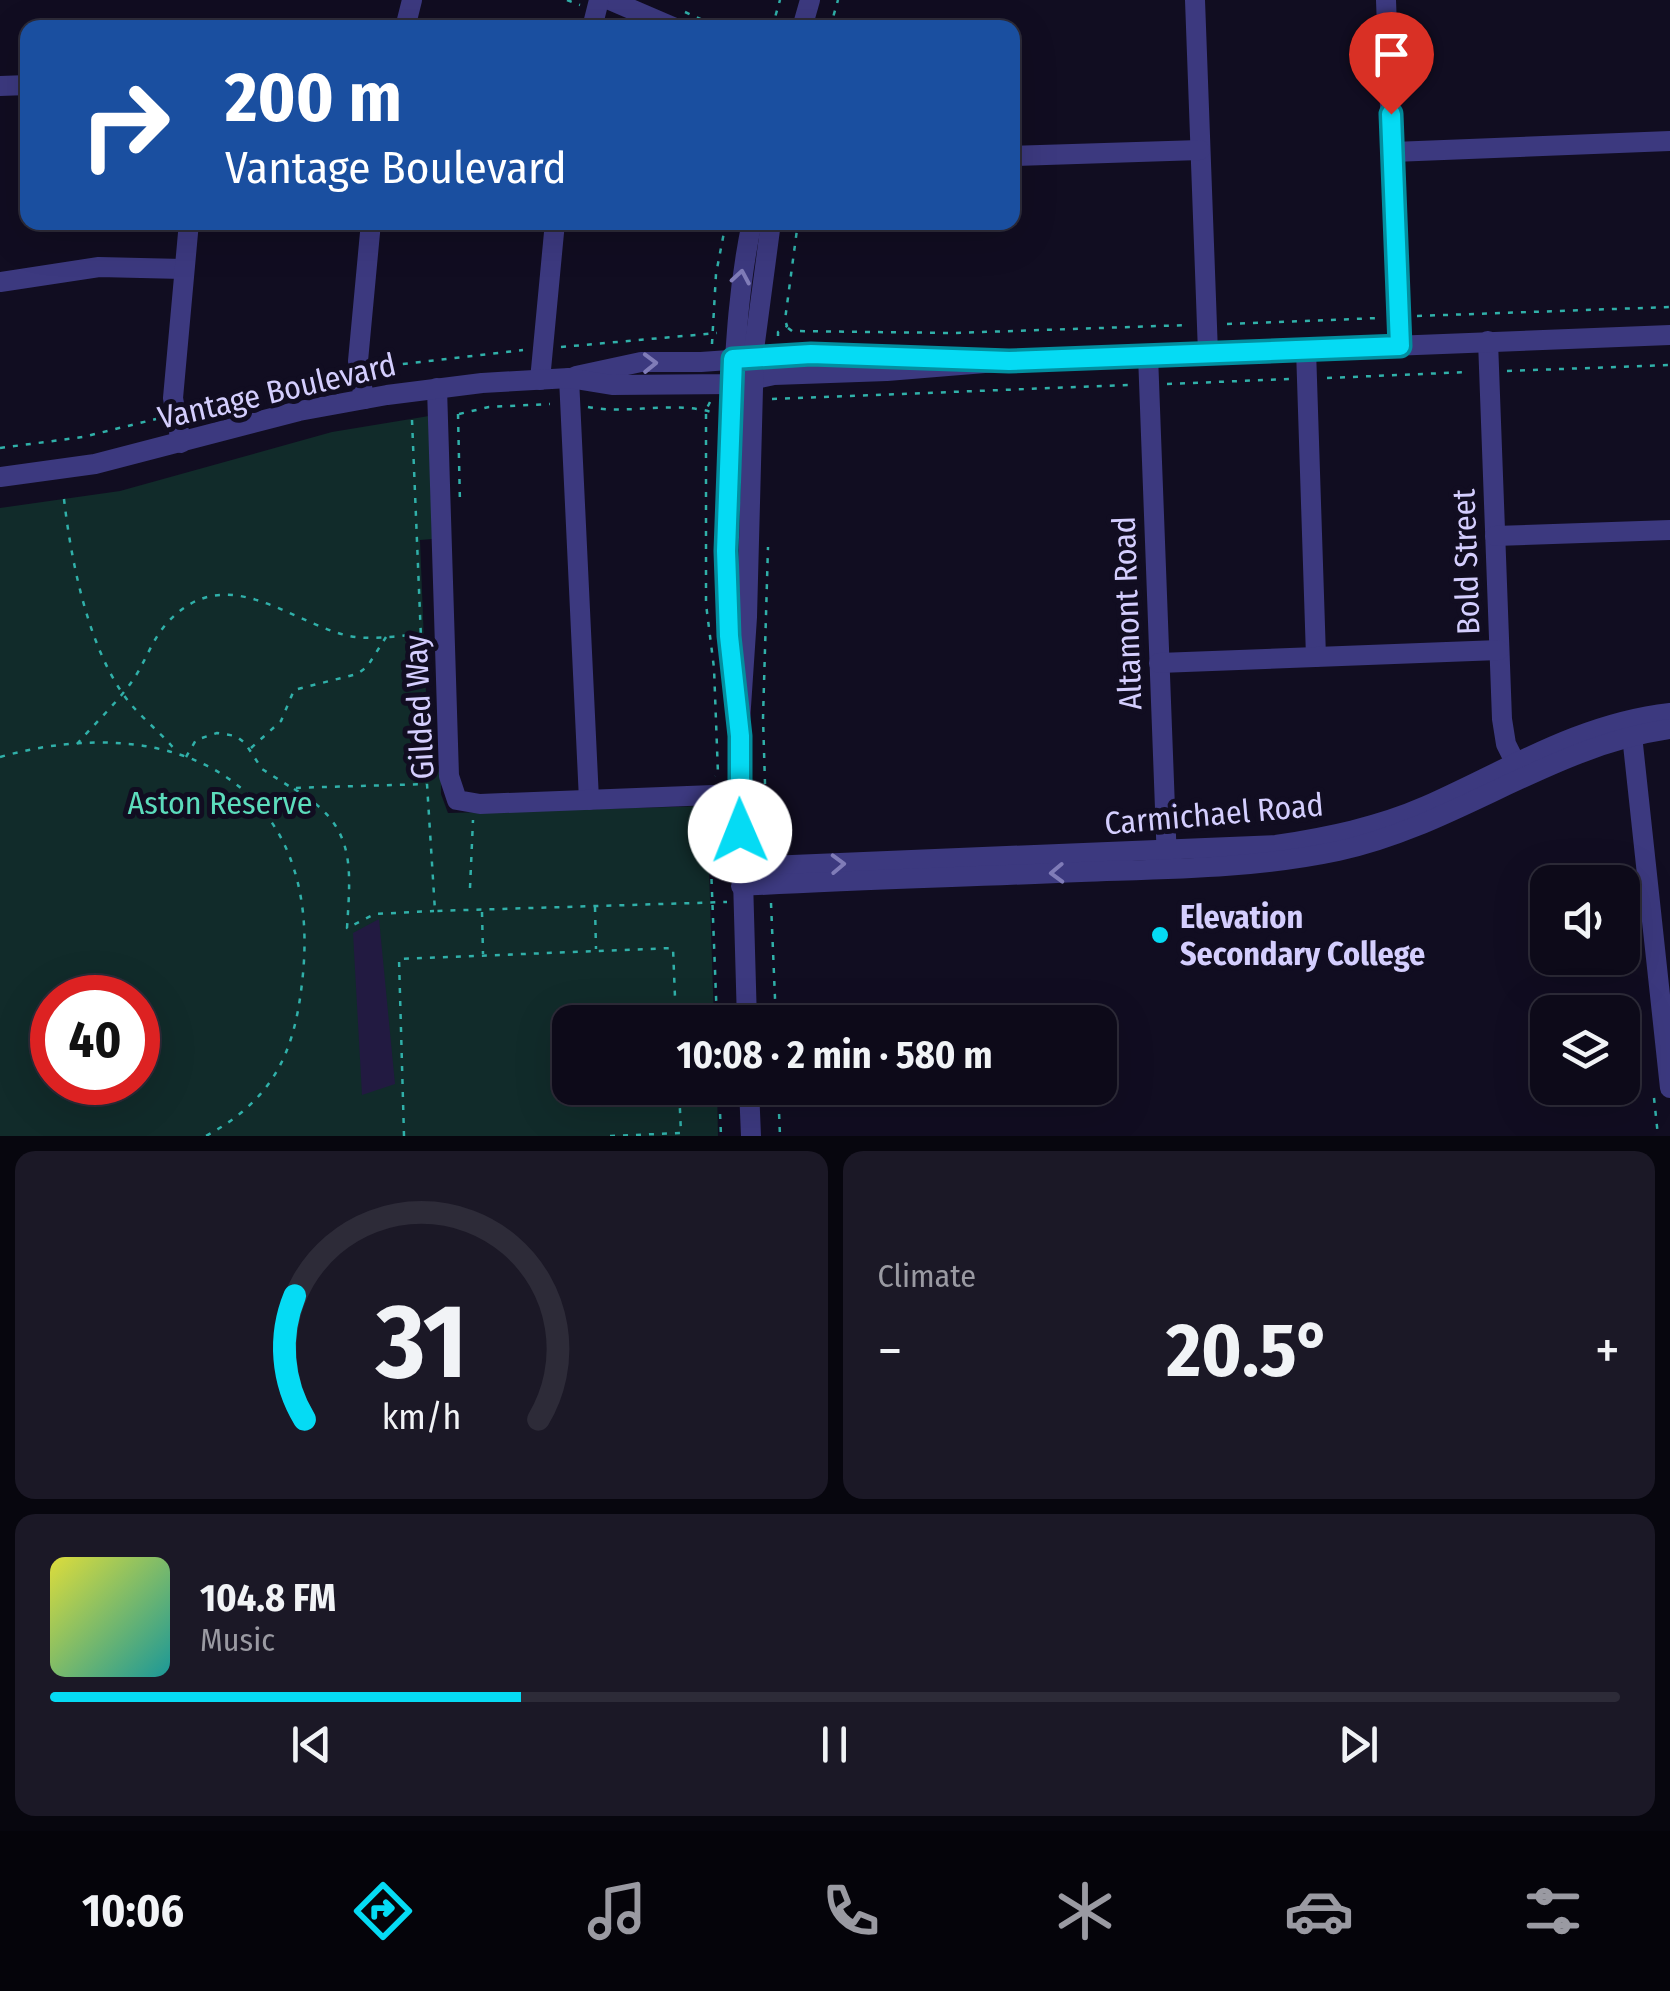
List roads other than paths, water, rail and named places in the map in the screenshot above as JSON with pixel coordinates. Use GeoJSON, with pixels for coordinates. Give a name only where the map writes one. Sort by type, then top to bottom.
{"type":"FeatureCollection","features":[{"type":"Feature","properties":{"kind":"street"},"geometry":{"type":"LineString","coordinates":[[610,0],[680,20]]}},
{"type":"Feature","properties":{"kind":"street"},"geometry":{"type":"LineString","coordinates":[[1195,0],[1208,353]]}},
{"type":"Feature","properties":{"kind":"street"},"geometry":{"type":"LineString","coordinates":[[1386,0],[1400,346]]}},
{"type":"Feature","properties":{"kind":"street"},"geometry":{"type":"LineString","coordinates":[[1393,152],[1670,141]]}},
{"type":"Feature","properties":{"kind":"street"},"geometry":{"type":"LineString","coordinates":[[1020,156],[1200,150]]}},
{"type":"Feature","properties":{"kind":"street"},"geometry":{"type":"LineString","coordinates":[[182,443],[173,398],[187,230]]}},
{"type":"Feature","properties":{"kind":"street"},"geometry":{"type":"LineString","coordinates":[[364,399],[358,362],[370,230]]}},
{"type":"Feature","properties":{"kind":"street"},"geometry":{"type":"LineString","coordinates":[[540,380],[554,230]]}},
{"type":"Feature","properties":{"kind":"street"},"geometry":{"type":"LineString","coordinates":[[745,1005],[739,794],[747,617],[743,358],[738,298],[751,230]]}},
{"type":"Feature","properties":{"kind":"street"},"geometry":{"type":"LineString","coordinates":[[743,358],[769,230]]}},
{"type":"Feature","properties":{"kind":"street"},"geometry":{"type":"LineString","coordinates":[[0,282],[98,266],[183,268]]}},
{"type":"Feature","properties":{"kind":"street","name":"Vantage Boulevard"},"geometry":{"type":"LineString","coordinates":[[570,378],[612,385],[743,382],[774,375],[1009,361],[1670,336]]}},
{"type":"Feature","properties":{"kind":"street","name":"Bold Street"},"geometry":{"type":"LineString","coordinates":[[1488,341],[1504,736],[1519,769]]}},
{"type":"Feature","properties":{"kind":"street"},"geometry":{"type":"LineString","coordinates":[[1306,349],[1316,657]]}},
{"type":"Feature","properties":{"kind":"street","name":"Vantage Boulevard"},"geometry":{"type":"LineString","coordinates":[[0,477],[95,464],[268,418],[364,399],[437,388],[570,378],[641,362],[811,354],[1009,361]]}},
{"type":"Feature","properties":{"kind":"street","name":"Altamont Road"},"geometry":{"type":"LineString","coordinates":[[1148,355],[1167,861]]}},
{"type":"Feature","properties":{"kind":"street"},"geometry":{"type":"LineString","coordinates":[[570,378],[589,800]]}},
{"type":"Feature","properties":{"kind":"street"},"geometry":{"type":"LineString","coordinates":[[740,736],[729,636],[726,551],[731,414],[743,382]]}},
{"type":"Feature","properties":{"kind":"street","name":"Gilded Way"},"geometry":{"type":"LineString","coordinates":[[437,388],[450,782],[457,800],[473,804],[739,794]]}},
{"type":"Feature","properties":{"kind":"street"},"geometry":{"type":"LineString","coordinates":[[1495,536],[1670,530]]}},
{"type":"Feature","properties":{"kind":"street"},"geometry":{"type":"LineString","coordinates":[[1159,663],[1499,650]]}},
{"type":"Feature","properties":{"kind":"street","name":"Carmichael Road"},"geometry":{"type":"LineString","coordinates":[[741,885],[770,875],[1167,861],[1265,864],[1342,850],[1435,820],[1519,769],[1568,756],[1670,712]]}},
{"type":"Feature","properties":{"kind":"street"},"geometry":{"type":"LineString","coordinates":[[1631,727],[1670,1088]]}},
{"type":"Feature","properties":{"kind":"street","name":"Carmichael Road"},"geometry":{"type":"LineString","coordinates":[[1631,727],[1670,729]]}},
{"type":"Feature","properties":{"kind":"street"},"geometry":{"type":"LineString","coordinates":[[750,1105],[751,1136]]}},
{"type":"Feature","properties":{"kind":"place","name":"Elevation Secondary College"},"geometry":{"type":"Point","coordinates":[1160,935]}},
{"type":"Feature","properties":{"kind":"park label","name":"Aston Reserve"},"geometry":{"type":"Point","coordinates":[220,803]}}]}
